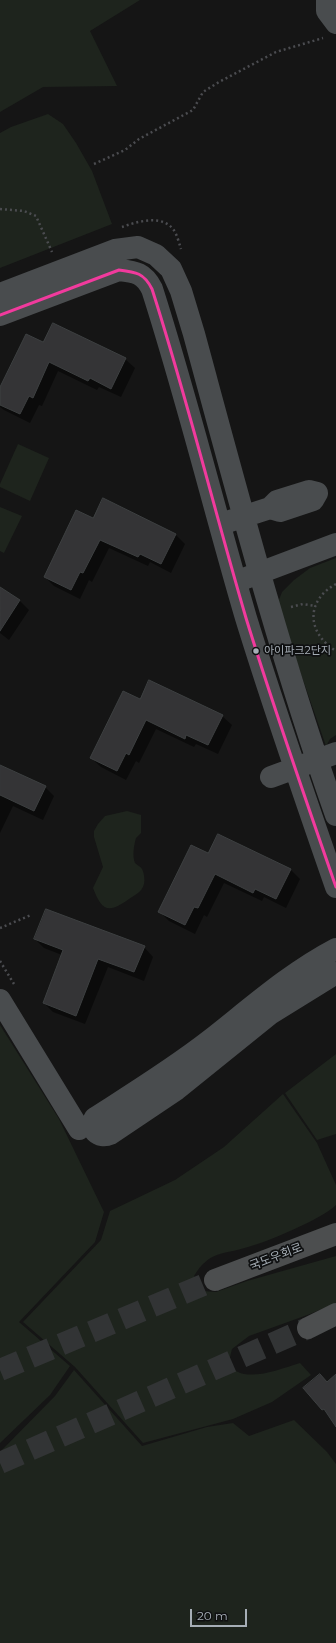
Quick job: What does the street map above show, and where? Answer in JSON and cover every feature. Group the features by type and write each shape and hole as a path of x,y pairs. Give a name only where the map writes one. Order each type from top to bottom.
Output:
{"highway":[{"name":"국도우회로","path":"215,1280 336,1234"},
{"path":"308,1328 336,1314"}],"street":[{"path":"327,0 327,11 332,30"},
{"path":"0,294 115,250 138,247 156,255 171,269 181,292 196,342 259,573 326,757 336,815"},
{"path":"0,315 120,270 140,274 152,289 169,343 236,582 294,768 336,887"},
{"path":"220,524 270,508"},
{"path":"236,582 336,544"},
{"path":"271,778 326,757"},
{"path":"336,949 322,956 259,1000 208,1042 164,1074 95,1118 93,1121 94,1131 97,1135 101,1136 110,1134 177,1089 270,1014 336,973"},
{"path":"8,994 79,1129"}],"path":[{"path":"94,164 125,150 139,139 193,110 203,92 220,82 276,52 332,30"},
{"path":"0,209 24,211 36,216 53,254"},
{"path":"336,584 327,589 318,598 314,622 318,634 326,644 336,651"},
{"path":"290,608 303,604 316,606"},
{"path":"0,928 31,915"},
{"path":"0,961 8,994"}],"shaded area":[{"path":"0,0 140,0 90,31 117,86 43,87 0,112"},
{"path":"48,114 63,124 76,143 92,171 112,224 0,268 0,133 11,127"},
{"path":"18,444 49,458 30,501 0,487"},
{"path":"0,507 22,516 4,553 0,551"},
{"path":"336,558 336,735 330,739 326,746 277,605 282,592 294,580 310,568"},
{"path":"127,811 141,815 141,833 136,838 134,857 135,863 143,870 144,884 138,893 122,904 116,907 106,908 99,902 93,888 103,867 94,837 94,831 105,816"},
{"path":"0,1025 59,1119 104,1212 95,1242 19,1322 70,1366 50,1395 0,1443"},
{"path":"336,1054 336,1134 317,1140 285,1093"},
{"path":"283,1094 317,1143 336,1185 336,1205 308,1223 281,1235 212,1258 200,1268 194,1276 203,1291 216,1292 247,1281 336,1256 336,1303 249,1336 232,1349 228,1365 240,1373 251,1375 272,1372 300,1363 311,1375 272,1402 233,1419 143,1443 75,1367 23,1322 101,1240 110,1211 175,1180 224,1147"},
{"path":"74,1370 142,1446 207,1427 233,1423 249,1436 294,1420 327,1452 336,1464 336,1643 0,1643 0,1452 55,1396"}],"building":[{"path":"53,323 126,358 111,389 90,378 88,381 49,362 33,398 29,396 20,414 0,405 0,387 26,334 43,342"},
{"path":"103,498 176,534 161,564 140,554 138,557 100,540 83,573 80,572 71,590 44,577 76,510 93,518"},
{"path":"0,587 20,600 0,631"},
{"path":"149,680 223,715 208,745 186,735 185,739 146,720 129,755 126,753 117,771 90,758 123,691 140,699"},
{"path":"0,765 46,786 34,811 0,795"},
{"path":"218,834 291,869 276,899 255,889 253,893 215,874 198,908 194,907 185,925 158,912 191,845 208,853"},
{"path":"46,909 145,946 134,972 98,959 76,1016 43,1003 63,950 34,939"},
{"path":"320,1374 327,1382 336,1374 336,1427 324,1409 322,1410 303,1388"}],"tunnel":[{"path":"0,1370 215,1280"},
{"path":"0,1463 308,1328"}],"transit line":[{"path":"0,315 119,270 143,276 152,289 177,371 246,618 301,787 336,887"}],"place":[{"name":"아이파크2단지","path":"256,651"}]}
